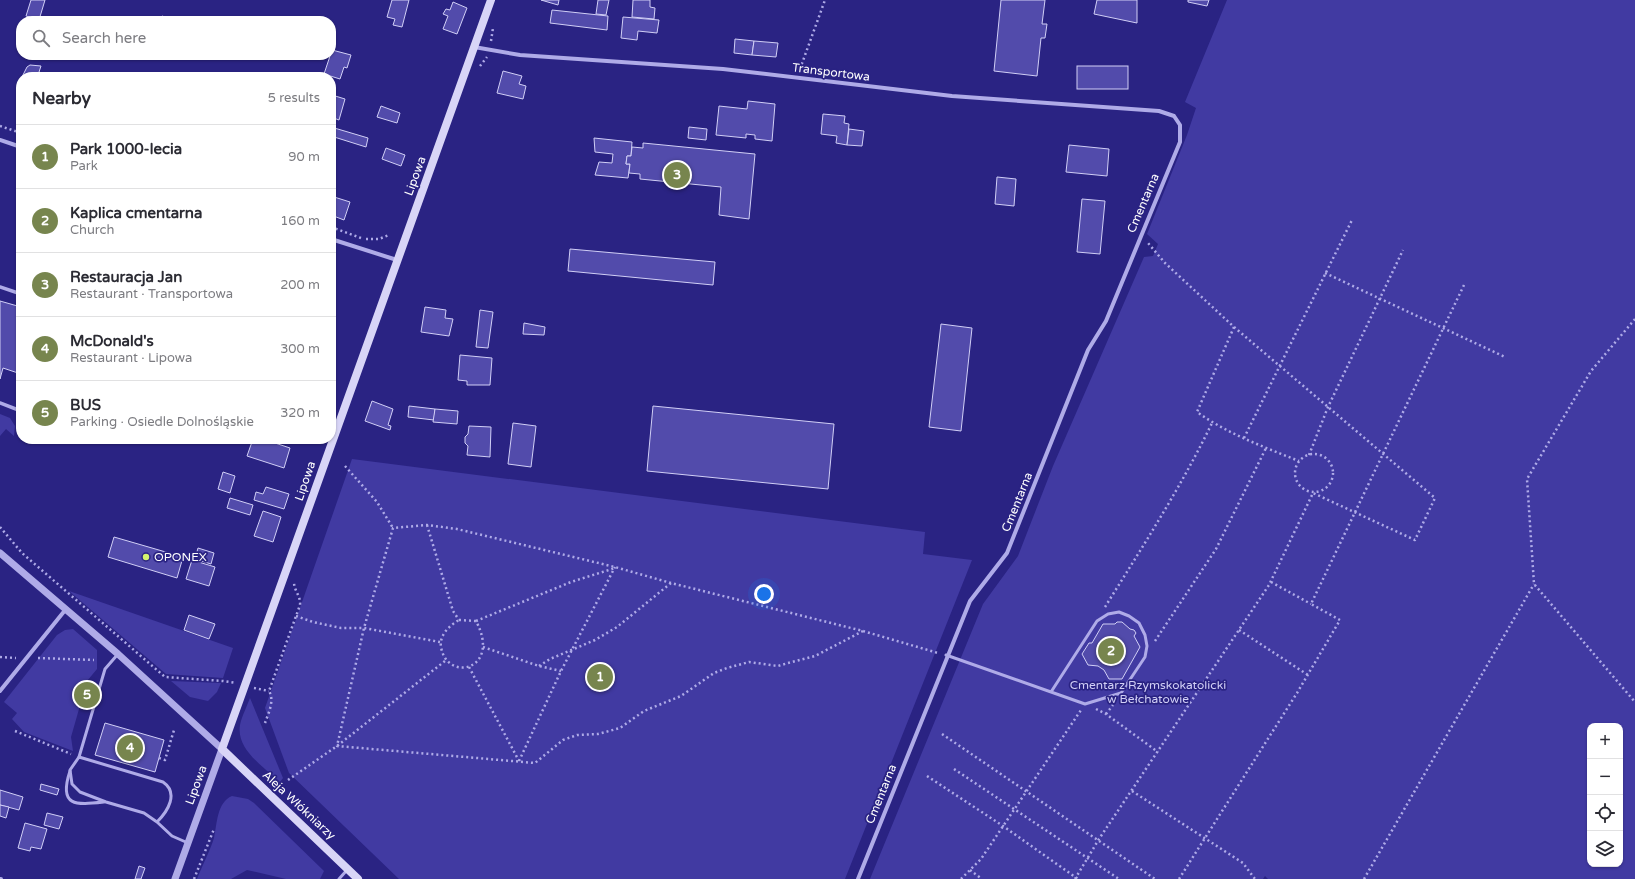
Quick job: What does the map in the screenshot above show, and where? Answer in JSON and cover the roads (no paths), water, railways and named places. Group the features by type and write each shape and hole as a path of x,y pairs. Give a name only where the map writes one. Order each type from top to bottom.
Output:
{"main road":[{"name":"Lipowa","path":"336,430 491,0"},
{"name":"Lipowa","path":"222,749 331,444"},
{"name":"Aleja Włókniarzy","path":"222,749 358,879"}],"street":[{"name":"Transportowa","path":"474,47 520,54 723,69 952,96 1159,111 1174,116 1180,125"},
{"name":"Cmentarna","path":"858,879 946,656 970,601 1007,553 1088,350 1106,321 1180,142 1180,125"},
{"path":"0,140 16,145"},
{"path":"336,241 397,260"},
{"path":"0,287 16,292"},
{"path":"0,403 16,409"},
{"path":"0,553 118,654 222,749"},
{"path":"0,691 66,610"},
{"name":"Lipowa","path":"175,879 222,749"}],"lane":[{"path":"946,656 1085,704 1121,693 1145,657 1145,635 1139,623 1130,616 1119,612 1108,614 1097,621 1051,692"},
{"path":"106,802 82,804 72,801 66,794 65,786 70,770 79,757 105,669 118,654"},
{"path":"79,757 163,782 168,786 171,790 172,798 164,815 157,822"},
{"path":"70,770 72,784 80,792 106,802 144,813 157,822 172,836 188,843"},
{"path":"339,879 348,869"}],"place":[{"name":"Restauracja Jan","path":"677,175"},
{"name":"OPONEX","path":"146,557"},
{"name":"Kaplica cmentarna","path":"1111,651"},
{"name":"Park 1000-lecia","path":"600,677"},
{"name":"BUS","path":"87,695"},
{"name":"McDonald's","path":"130,748"}],"park label":[{"name":"Cmentarz Rzymskokatolicki w Bełchatowie","path":"1148,692"}]}
